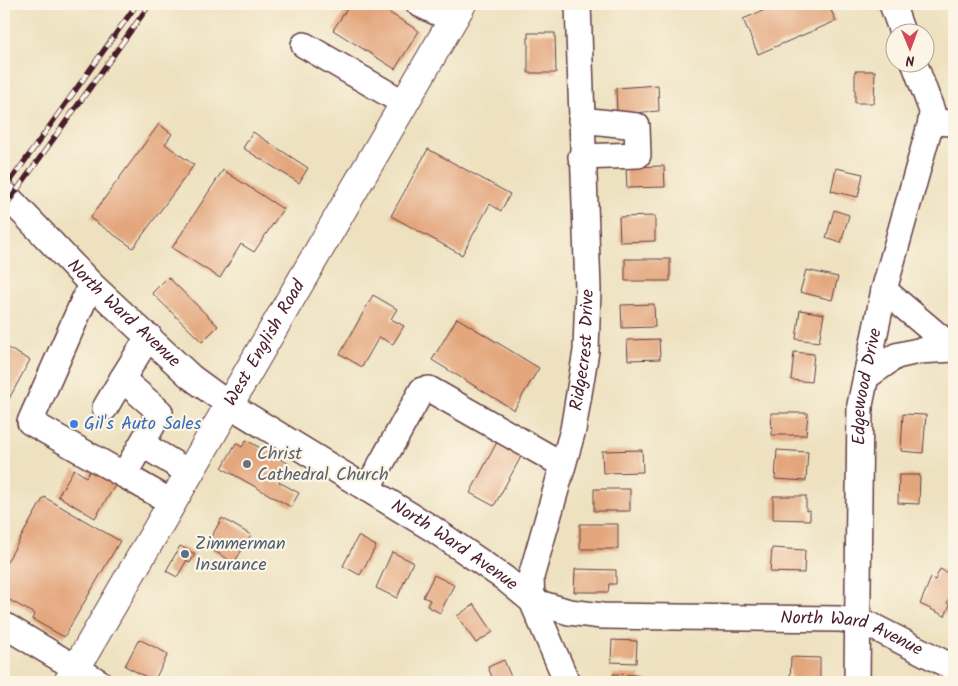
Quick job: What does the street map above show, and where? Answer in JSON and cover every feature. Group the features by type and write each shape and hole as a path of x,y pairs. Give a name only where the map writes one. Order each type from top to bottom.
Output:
{"main road":[{"name":"West English Road","path":"72,675 188,472 458,12"}],"street":[{"path":"419,4 458,12"},
{"name":"Ridgecrest Drive","path":"568,682 532,601 531,577 573,430 586,351 588,289 578,4"},
{"path":"892,4 898,22"},
{"path":"304,45 404,104"},
{"path":"918,72 932,111 943,122"},
{"path":"581,120 637,126 638,155 582,157"},
{"name":"Edgewood Drive","path":"856,682 859,622 860,406 884,290 943,122"},
{"name":"North Ward Avenue","path":"8,198 91,284 191,377 228,404 433,529 504,578 532,601 569,612 602,616 839,619 859,622 883,631 954,668"},
{"path":"91,284 30,422 171,502"},
{"path":"884,290 954,349"},
{"path":"105,408 149,336"},
{"path":"866,377 896,356 918,351 954,349"},
{"path":"122,379 160,412 124,474"},
{"path":"367,489 422,390 429,389 563,465"},
{"path":"142,444 188,472"},
{"path":"4,625 72,675 99,682"}],"building":[{"path":"350,4 375,4 419,31 395,69 333,30"},
{"path":"779,4 828,4 836,21 758,54 743,19"},
{"path":"528,33 555,33 556,73 528,73"},
{"path":"855,71 875,71 874,103 855,103"},
{"path":"658,85 659,111 617,114 616,88"},
{"path":"159,124 172,134 165,144 194,165 133,248 90,218"},
{"path":"253,132 308,168 299,183 243,148"},
{"path":"428,149 510,194 501,211 490,204 462,255 391,216"},
{"path":"664,166 665,187 627,188 626,167"},
{"path":"836,168 863,174 858,197 831,191"},
{"path":"223,170 283,209 254,252 241,244 220,278 172,248"},
{"path":"834,210 849,215 841,243 826,238"},
{"path":"655,216 655,241 620,242 619,217"},
{"path":"625,259 670,259 670,281 625,281"},
{"path":"806,270 838,277 832,300 800,292"},
{"path":"168,277 218,326 202,342 152,293"},
{"path":"373,295 397,309 391,319 404,326 393,344 379,337 362,367 340,354"},
{"path":"654,304 655,327 622,328 621,305"},
{"path":"800,310 824,314 819,342 796,339"},
{"path":"457,318 539,368 514,410 432,360"},
{"path":"659,339 660,359 628,360 627,340"},
{"path":"4,346 30,360 4,408"},
{"path":"794,352 814,354 811,382 791,380"},
{"path":"771,413 808,413 806,435 772,435"},
{"path":"903,414 926,415 923,453 901,451"},
{"path":"246,440 289,464 279,482 299,493 291,507 222,468 236,443 242,447"},
{"path":"497,442 522,455 494,506 470,493"},
{"path":"642,450 643,472 603,473 602,451"},
{"path":"777,450 808,452 806,481 775,479"},
{"path":"93,466 118,481 95,518 58,496 74,469 86,477"},
{"path":"899,475 920,475 919,504 898,503"},
{"path":"594,489 630,489 630,511 594,511"},
{"path":"773,496 806,496 806,511 810,510 810,520 773,519"},
{"path":"44,497 120,541 64,637 32,619 35,614 4,597 4,567"},
{"path":"222,518 251,535 234,563 206,546"},
{"path":"580,524 618,524 618,549 580,549"},
{"path":"358,536 376,546 360,575 343,566"},
{"path":"180,546 195,554 190,563 187,560 177,577 166,571"},
{"path":"772,548 805,550 804,573 770,572"},
{"path":"392,552 413,562 397,598 376,588"},
{"path":"575,569 616,570 616,584 609,584 608,592 574,592"},
{"path":"940,569 954,576 954,586 947,603 950,605 945,616 920,604 931,578 935,580"},
{"path":"434,575 454,585 440,613 427,606 430,600 423,597"},
{"path":"474,604 493,632 476,643 457,616"},
{"path":"139,639 168,654 154,681 125,666"},
{"path":"612,640 637,641 636,663 611,662"},
{"path":"791,657 820,658 820,682 790,682"},
{"path":"504,660 513,682 494,682 488,667"},
{"path":"613,674 640,675 640,682 613,682"}],"railway":[{"path":"4,190 137,4"},
{"path":"4,208 150,4"}],"place":[{"name":"Gil's Auto Sales","path":"74,424"},
{"name":"Christ Cathedral Church","path":"247,464"},
{"name":"Zimmerman Insurance","path":"185,554"}]}
